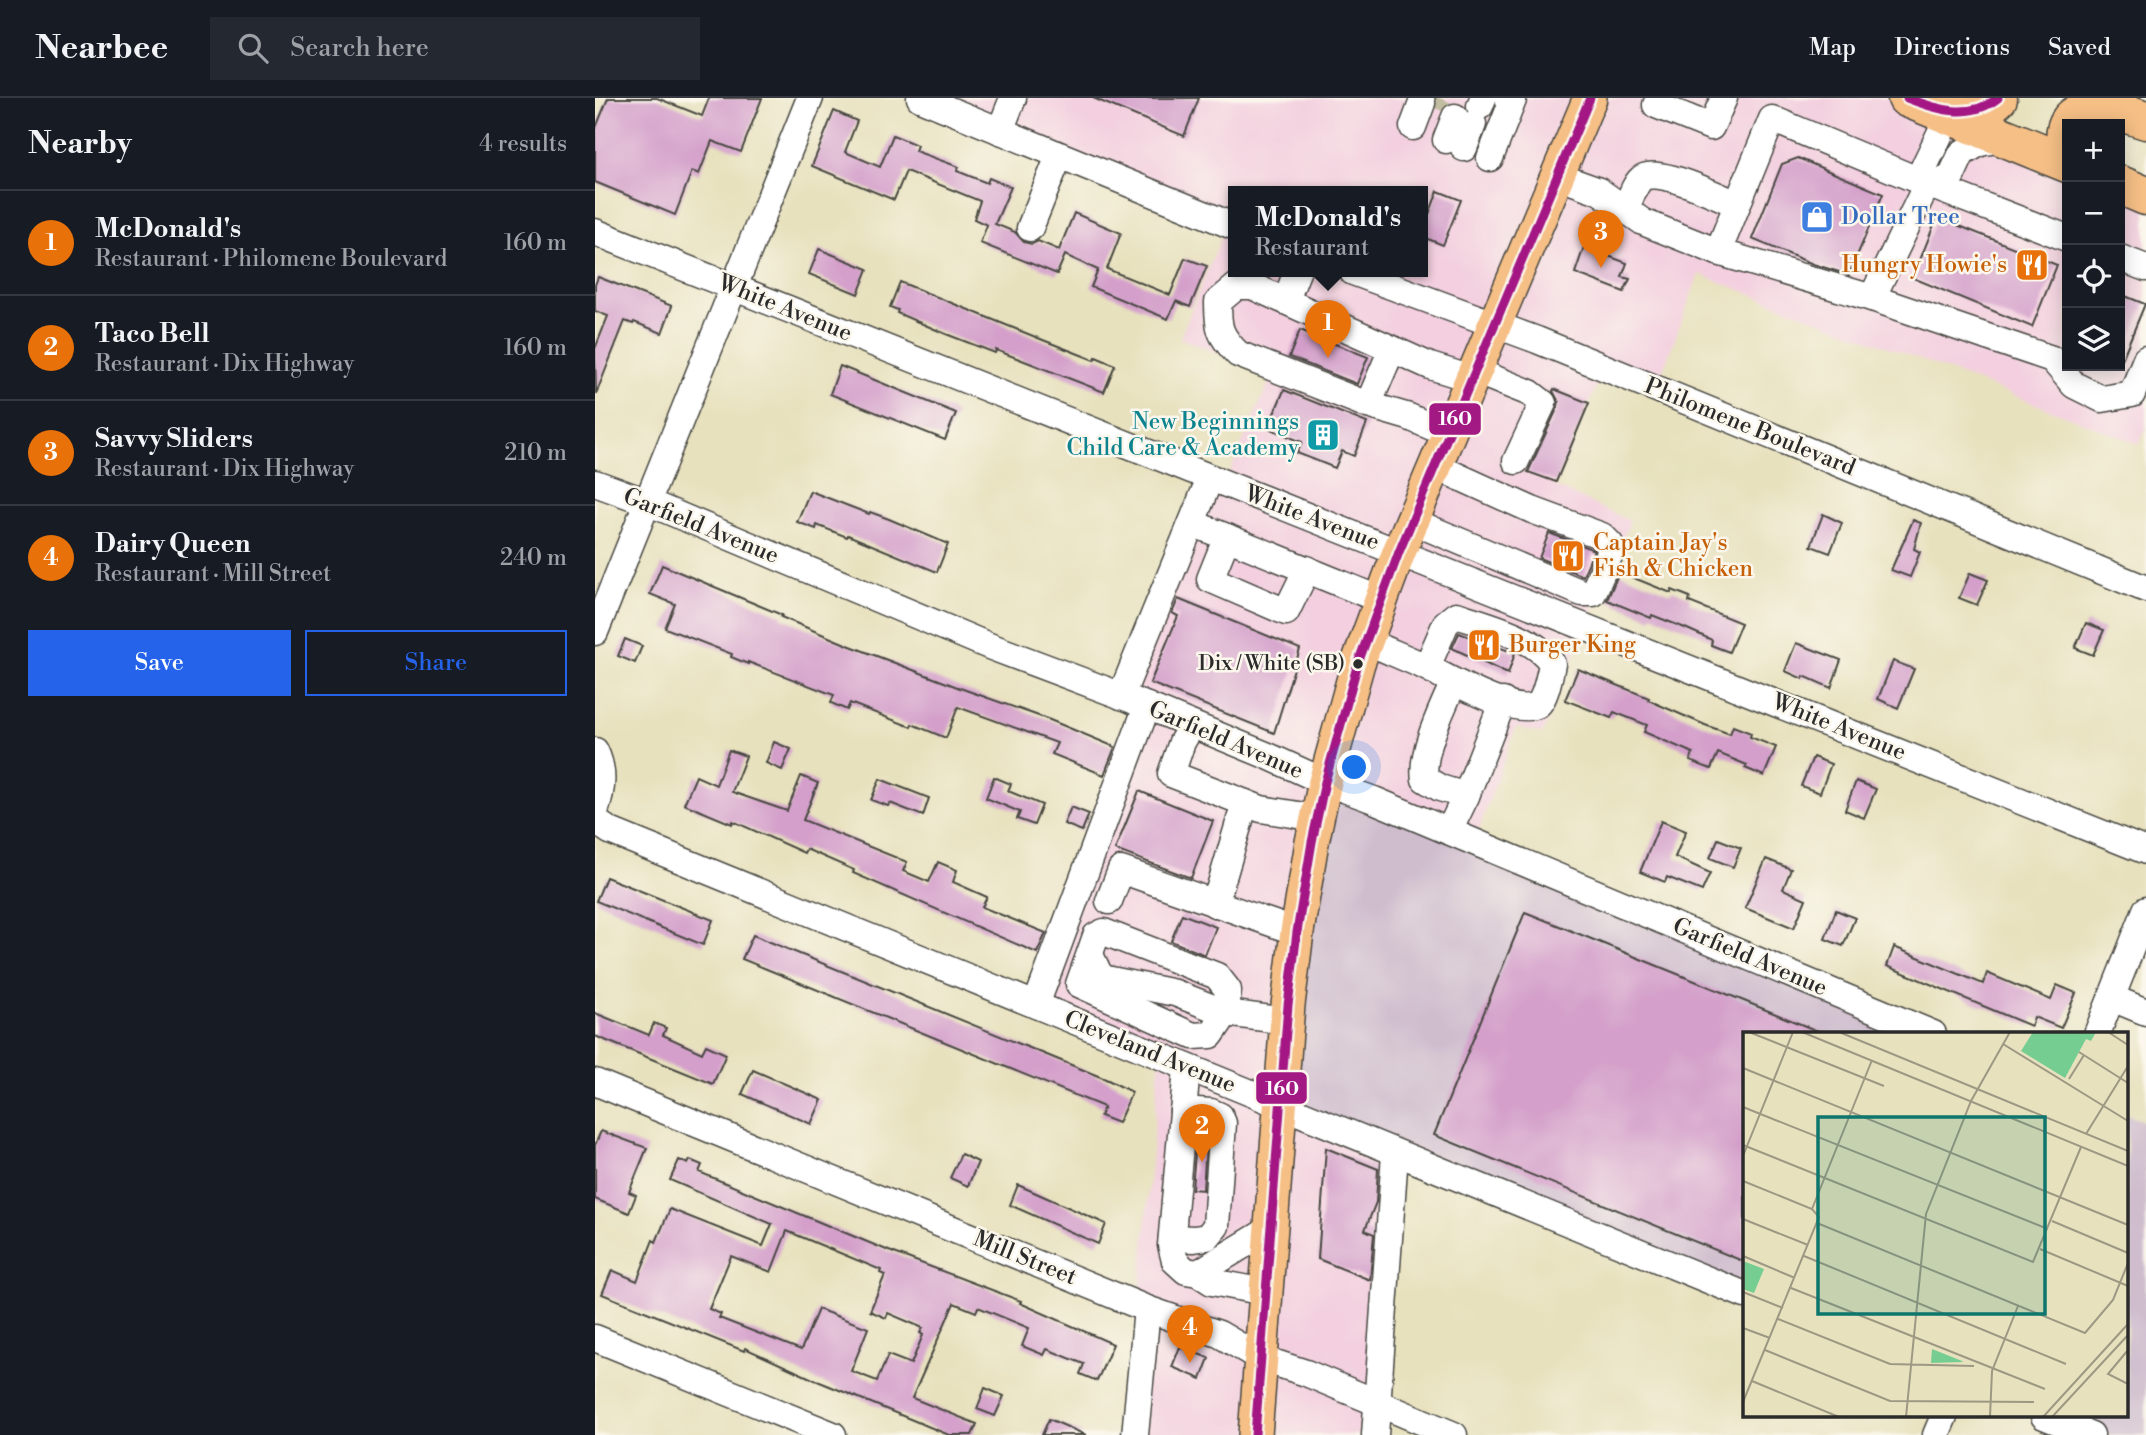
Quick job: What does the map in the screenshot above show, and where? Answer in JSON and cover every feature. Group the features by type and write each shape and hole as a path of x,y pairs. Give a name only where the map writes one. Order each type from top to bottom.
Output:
{"highway":[{"path":"1929,107 1965,112 1987,106 1998,98"},
{"path":"2068,119 2085,106 2097,105 2146,120"},
{"path":"1929,107 2062,161"},
{"path":"2125,187 2146,195"}],"main road":[{"path":"1255,1435 1287,1021 1297,932 1325,782 1366,641 1399,552 1590,98"}],"street":[{"path":"595,632 810,98"},
{"path":"920,98 1228,224"},
{"path":"1000,131 1013,98"},
{"path":"1656,105 1711,127 1724,98"},
{"path":"1872,298 1927,184 1924,167 1929,107"},
{"path":"1718,252 1772,119 1927,184 2062,236"},
{"path":"1927,184 1950,179 1962,153 1980,143 2005,138"},
{"path":"1030,228 1059,156"},
{"path":"1626,209 1641,178 1649,175 1667,177 1737,204"},
{"path":"1557,176 1599,191 1643,222 1718,252 1872,298 2052,359 2074,385 2102,398 2132,394 2146,359"},
{"name":"White Avenue","path":"595,232 2146,851"},
{"path":"2125,260 2146,268"},
{"path":"1286,300 1295,277"},
{"name":"Philomene Boulevard","path":"1367,277 1495,324 2146,589"},
{"path":"1448,434 1238,354 1224,340 1218,326 1218,302 1237,286 1252,286 1430,366 1473,375 1530,393 1543,403 1516,461"},
{"path":"1368,405 1392,349"},
{"path":"1412,521 1582,593 1593,593 1599,580 1609,556 1610,544 1602,536 1510,500 1435,466"},
{"path":"1121,696 1210,478"},
{"name":"Garfield Avenue","path":"595,483 647,502 989,646 1147,706 1928,1032"},
{"path":"1192,523 1381,600"},
{"path":"1227,537 1210,579 1286,612 1307,569"},
{"path":"1366,641 1427,667 1483,696 1521,706 1536,706 1542,701 1552,664 1538,647 1485,624 1456,615 1446,623 1427,667"},
{"path":"1454,682 1423,767 1425,779 1440,788 1466,796"},
{"path":"1449,831 1466,796 1503,701"},
{"path":"1036,1005 1147,706"},
{"path":"1192,725 1182,742 1171,774 1261,809 1317,818"},
{"path":"595,751 602,765 602,791 595,812"},
{"path":"1215,904 1245,803"},
{"name":"Cleveland Avenue","path":"595,821 610,831 1743,1295"},
{"path":"1108,901 1122,870 1297,932"},
{"path":"2098,1032 2146,911"},
{"path":"1104,932 1217,976 1228,990 1226,1013 1211,1035 1193,1036 1104,996 1079,984 1090,949 1096,936 1104,932"},
{"path":"1090,949 1093,964 1106,979 1175,993 1226,1013 1287,1021"},
{"path":"2112,998 2146,1012"},
{"path":"1187,1068 1172,1238 1175,1261 1186,1271 1198,1273 1212,1282 1265,1292"},
{"name":"Mill Street","path":"595,1082 1147,1309 1219,1334 1260,1357 1454,1435"},
{"path":"1172,1238 1207,1237 1216,1226 1223,1123 1220,1116 1211,1112 1183,1110"},
{"path":"1375,1435 1395,1154"},
{"path":"1198,1273 1270,1229"},
{"path":"1135,1435 1147,1309"},
{"path":"595,1338 833,1435"},
{"path":"1936,1435 1943,1418"},
{"path":"2049,1418 2091,1435"}],"shaded area":[{"path":"920,98 1907,98 2062,161 2062,371 2125,371 2125,187 2146,196 2146,427 2139,444 1699,274 1656,389 1604,368 1554,486 1630,521 1542,734 1516,727 1474,842 1395,1154 1375,1435 1135,1435 1139,1305 1160,1057 1032,1003 1144,706 1119,695 1210,477 1225,483 1272,375 1180,338 1227,223"},
{"path":"1325,782 1928,1032 1743,1032 1743,1294 1280,1106"},
{"path":"2129,1116 2146,1122 2146,1435 2091,1435 2049,1418 2129,1418"}],"building":[{"path":"608,98 657,98 702,116 709,98 762,98 741,152 712,141 699,174 692,171 675,215 595,182 595,130"},
{"path":"1093,98 1199,98 1184,136"},
{"path":"834,111 857,121 845,152 880,167 893,135 917,145 915,151 959,167 957,171 987,183 989,178 1011,187 995,224 1015,232 1024,242 1032,244 1038,241 1059,250 1074,213 1121,233 1107,269 1170,295 1185,258 1207,266 1190,307 1176,301 1168,319 1091,287 1098,270 1065,255 1057,274 980,243 987,225 974,219 980,201 906,171 894,200 812,166"},
{"name":"Dollar Tree","path":"1798,158 1883,194 1849,275 1813,264 1752,239 1782,164"},
{"path":"1438,191 1461,200 1443,245 1428,239 1428,217"},
{"path":"1937,217 2057,265 2032,327 1913,278"},
{"path":"1584,247 1627,263 1622,277 1630,279 1624,292 1575,273"},
{"path":"819,249 868,269 858,294 809,274"},
{"path":"598,277 672,306 662,333 625,321 596,394 595,349 608,316 595,311 595,285"},
{"path":"900,282 1094,360 1096,357 1115,365 1104,392 996,350 995,353 897,313 898,310 890,307"},
{"path":"2125,296 2145,304 2125,352"},
{"path":"1300,330 1368,357 1357,384 1289,357"},
{"path":"840,366 956,413 945,440 830,394"},
{"path":"1554,389 1589,403 1556,482 1528,472 1557,409 1559,402"},
{"name":"New Beginnings Child Care & Academy","path":"1284,390 1367,423 1354,456 1342,451 1335,468 1297,453 1302,442 1268,428"},
{"path":"810,491 889,519 948,544 937,572 848,535 847,537 817,525 816,529 797,522"},
{"path":"1823,514 1842,523 1830,553 1811,546"},
{"path":"1913,520 1921,523 1914,549 1920,552 1910,577 1891,570"},
{"name":"Captain Jay's Fish & Chicken","path":"1549,533 1594,550 1583,576 1539,558"},
{"path":"662,565 848,645 1115,747 1104,775 1052,754 1057,743 958,707 946,738 850,703 847,710 831,703 834,695 748,664 731,657 732,654 665,628 675,604 650,594"},
{"path":"1619,572 1671,593 1672,590 1690,597 1689,602 1741,623 1729,652 1711,645 1712,640 1685,628 1607,600"},
{"path":"1970,573 1988,580 1977,605 1959,598"},
{"path":"1178,599 1300,649 1274,733 1150,683 1178,616 1172,613"},
{"path":"2086,623 2104,630 2093,655 2075,648"},
{"path":"1459,633 1515,653 1508,674 1452,648"},
{"path":"625,639 642,646 635,663 618,656"},
{"path":"1796,643 1841,660 1831,688 1785,671"},
{"path":"1893,661 1914,669 1898,708 1878,699"},
{"path":"1578,669 1649,698 1648,700 1705,725 1730,734 1733,726 1751,733 1750,737 1776,747 1764,776 1745,768 1747,765 1718,753 1711,769 1690,761 1693,753 1644,732 1647,725 1614,712 1611,718 1565,700"},
{"path":"774,742 791,749 782,770 766,763"},
{"path":"729,750 746,756 732,792 787,811 801,776 818,783 803,820 907,862 903,871 929,882 938,862 957,870 953,882 987,897 982,907 1046,933 1037,953 853,873 854,870 806,849 804,853 733,821 732,824 684,804 696,776 716,785"},
{"path":"1813,757 1831,764 1820,793 1801,786"},
{"path":"994,777 1011,784 1008,791 1042,805 1034,825 1017,819 1020,812 986,798"},
{"path":"880,779 929,798 923,816 890,803 888,806 871,800"},
{"path":"1856,781 1876,789 1864,818 1845,810"},
{"path":"1139,791 1213,821 1191,878 1115,850"},
{"path":"1071,807 1089,814 1082,831 1064,824"},
{"path":"1661,821 1686,831 1675,857 1710,873 1702,891 1667,877 1665,882 1640,872"},
{"path":"1718,839 1741,848 1733,867 1710,858"},
{"path":"1766,859 1791,869 1783,889 1806,899 1794,928 1745,908"},
{"path":"606,877 713,920 703,945 596,901"},
{"path":"1836,910 1855,918 1843,946 1825,939"},
{"path":"1525,912 1820,1032 1743,1032 1743,1261 1434,1135"},
{"path":"1182,914 1216,927 1205,955 1171,941"},
{"path":"753,935 1132,1092 1118,1123 1100,1116 1104,1107 742,959"},
{"path":"1894,947 1983,984 1987,973 2051,1000 2057,985 2076,993 2061,1028 2034,1017 2031,1026 1887,966"},
{"path":"595,1013 649,1035 654,1023 666,1028 663,1035 702,1053 706,1045 726,1054 713,1084 595,1036"},
{"path":"753,1070 822,1100 811,1124 742,1094"},
{"path":"1197,1129 1207,1130 1203,1190 1192,1189"},
{"path":"601,1131 647,1148 629,1192 636,1195 629,1213 595,1199 595,1145"},
{"path":"1326,1148 1378,1169 1376,1202 1365,1230 1374,1234 1370,1280 1318,1259"},
{"path":"961,1154 978,1162 968,1186 950,1178"},
{"path":"679,1160 688,1164 690,1160 702,1165 699,1172 889,1251 1021,1301 1020,1303 1113,1344 1097,1381 1080,1374 1084,1364 1047,1349 1044,1355 1022,1346 1029,1328 978,1307 976,1312 954,1303 912,1398 977,1424 972,1435 949,1435 745,1348 744,1351 602,1294 612,1270 637,1281 653,1240 656,1242 670,1209 763,1246 772,1224 670,1180","holes":["787,1231 881,1270 880,1273 885,1275 870,1311 886,1318 888,1313 923,1328 920,1333 923,1335 911,1364 888,1355 877,1381 851,1371 868,1328 818,1309 801,1350 719,1318 721,1314 709,1309 731,1256 771,1272"]},
{"path":"1018,1185 1106,1224 1098,1244 1010,1205"},
{"path":"1180,1347 1209,1358 1201,1379 1172,1367"},
{"path":"985,1388 1004,1396 995,1416 977,1409"},
{"path":"1049,1419 1086,1435 1042,1435"}],"tunnel":[{"path":"1435,108 1439,98"}],"transit line":[{"name":"160","path":"1255,1435 1288,1005 1297,932 1325,782 1358,663 1399,552 1590,98"},
{"name":"160","path":"1907,98 1954,111 1976,109 1998,98"}],"place":[{"name":"Dollar Tree","path":"1817,217"},
{"name":"Hungry Howie's","path":"2032,265"},
{"name":"Savvy Sliders","path":"1601,268"},
{"name":"McDonald's","path":"1328,358"},
{"name":"New Beginnings Child Care & Academy","path":"1323,435"},
{"name":"Captain Jay's Fish & Chicken","path":"1568,556"},
{"name":"Burger King","path":"1484,645"},
{"name":"Dix / White (SB)","path":"1358,664"},
{"name":"Taco Bell","path":"1202,1162"},
{"name":"Dairy Queen","path":"1190,1363"}]}
